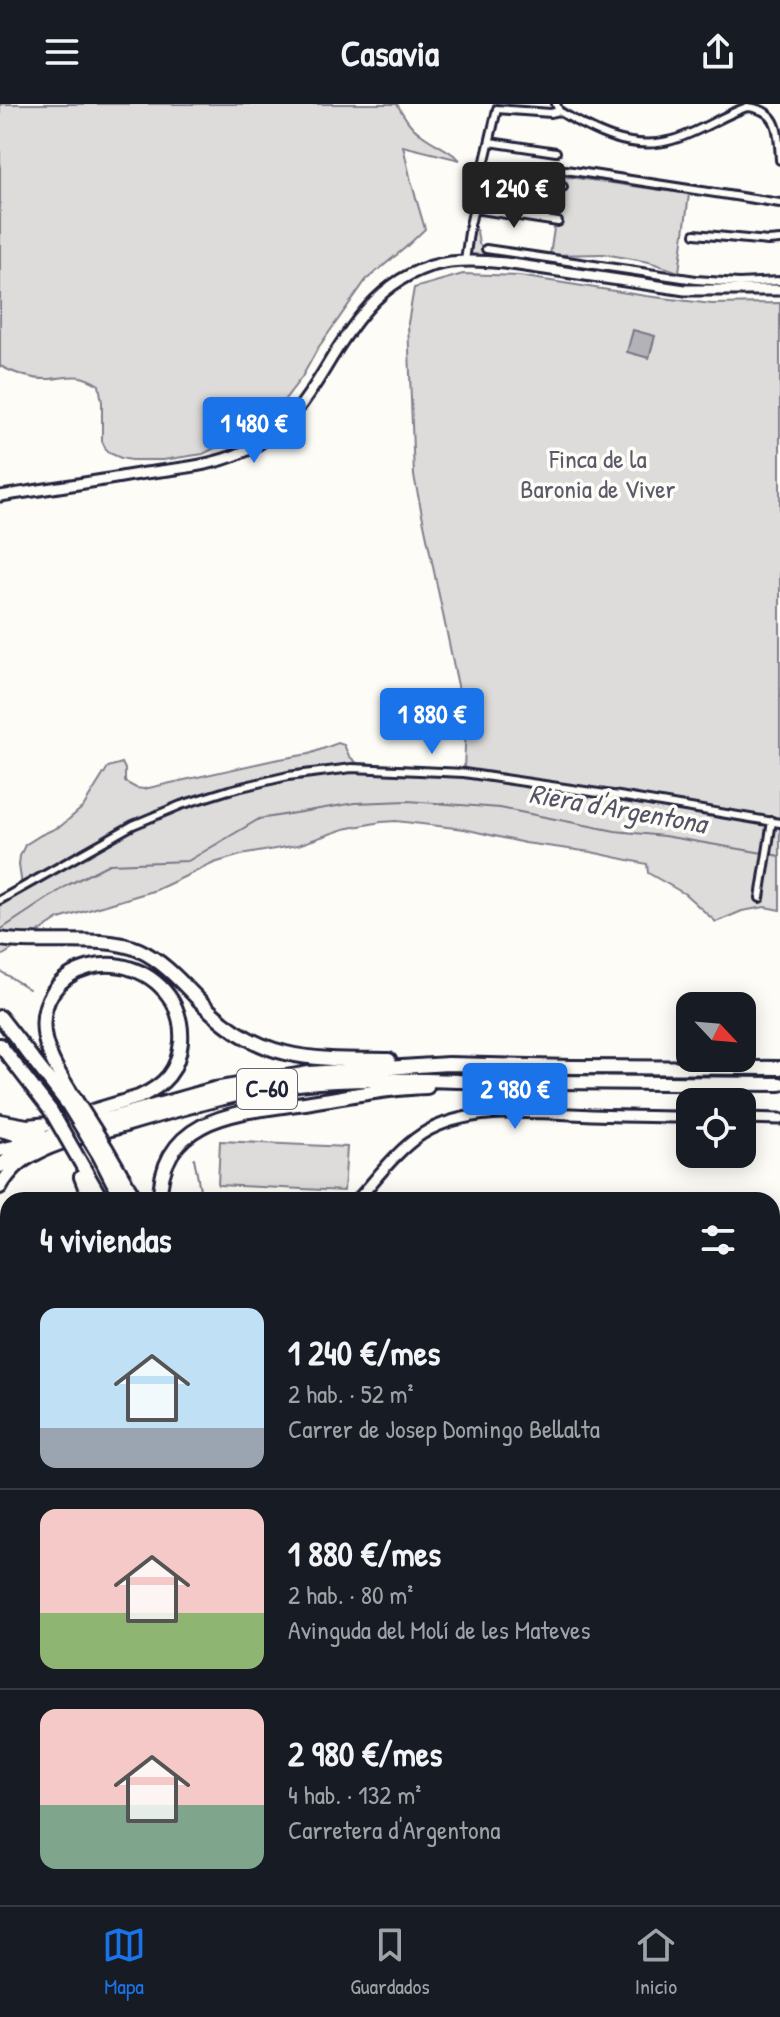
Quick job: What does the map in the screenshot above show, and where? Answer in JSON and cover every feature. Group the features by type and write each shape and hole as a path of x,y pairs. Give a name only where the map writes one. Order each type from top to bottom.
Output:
{"highway":[{"path":"0,939 108,943 137,949 175,976 231,1029 259,1045 285,1054 448,1064"},
{"path":"0,1121 27,1126 49,1124 139,1097 163,1082 178,1060 182,1031 175,1006 167,993 145,974 130,967 98,964 69,976 49,1001 44,1020 50,1055 71,1101 102,1152 130,1192"},
{"path":"0,1017 71,1101"},
{"path":"0,1045 51,1111 97,1192"},
{"name":"C-60","path":"0,1166 14,1155 36,1146 214,1089 293,1075 448,1064 780,1068"},
{"name":"C-60","path":"77,1133 261,1090 315,1083 414,1079 780,1084"},
{"path":"160,1192 161,1179 178,1145 210,1121 253,1110 458,1081"},
{"path":"0,1130 19,1135 77,1133"},
{"path":"0,1150 77,1133"},
{"path":"0,1187 22,1161 77,1133"},
{"path":"74,1151 87,1192"},
{"path":"102,1152 119,1192"}],"street":[{"path":"490,104 497,109 551,113 558,108 588,129 606,136 630,142 654,143 671,140 747,107 759,108 773,117 777,125 780,160"},
{"path":"465,261 497,109"},
{"path":"490,142 556,152"},
{"path":"566,170 780,203"},
{"path":"482,175 563,187"},
{"path":"474,209 558,222"},
{"path":"695,234 780,240"},
{"path":"486,249 696,280 739,283 780,281"},
{"path":"0,496 203,464 255,446 291,419 354,322 376,298 398,281 422,269 448,262 505,263 685,290 780,290"},
{"path":"0,900 133,825 181,805 288,776 352,768 464,773 780,823"},
{"path":"760,898 772,821"},
{"path":"364,1192 408,1145 424,1133 466,1117 511,1114 676,1117"},
{"path":"756,1118 780,1119"}],"green space":[{"path":"0,104 397,104 418,132 460,160 403,146 425,229 366,280 278,408 255,428 203,454 163,460 131,460 107,452 102,441 99,385 80,377 31,377 0,366"},
{"path":"562,176 689,194 679,272 649,262 604,254 550,255"},
{"path":"470,225 477,231 479,244 486,249 696,280 780,281 780,290 716,291 466,260"},
{"name":"Finca de la Baronia de Viver","path":"463,274 519,276 712,304 780,303 780,910 765,907 742,911 716,922 685,894 648,873 647,864 464,829 396,821 344,829 298,845 214,863 156,890 59,919 0,957 0,904 24,890 19,865 25,845 61,826 83,807 108,767 122,763 125,782 144,789 309,754 338,743 344,745 357,763 464,769 466,724 414,476 408,323 414,288"},
{"path":"220,1141 347,1147 344,1191 218,1185"}],"shaded area":[{"path":"633,330 655,336 649,358 627,352"}],"waterway":[{"name":"Riera d'Argentona","path":"0,930 68,885 109,864 188,861 259,819 355,803 408,801 500,808 615,831 763,853"},
{"name":"Riera d'Argentona","path":"769,854 780,856"},
{"path":"0,971 29,989"},
{"path":"194,1158 200,1192"}]}
